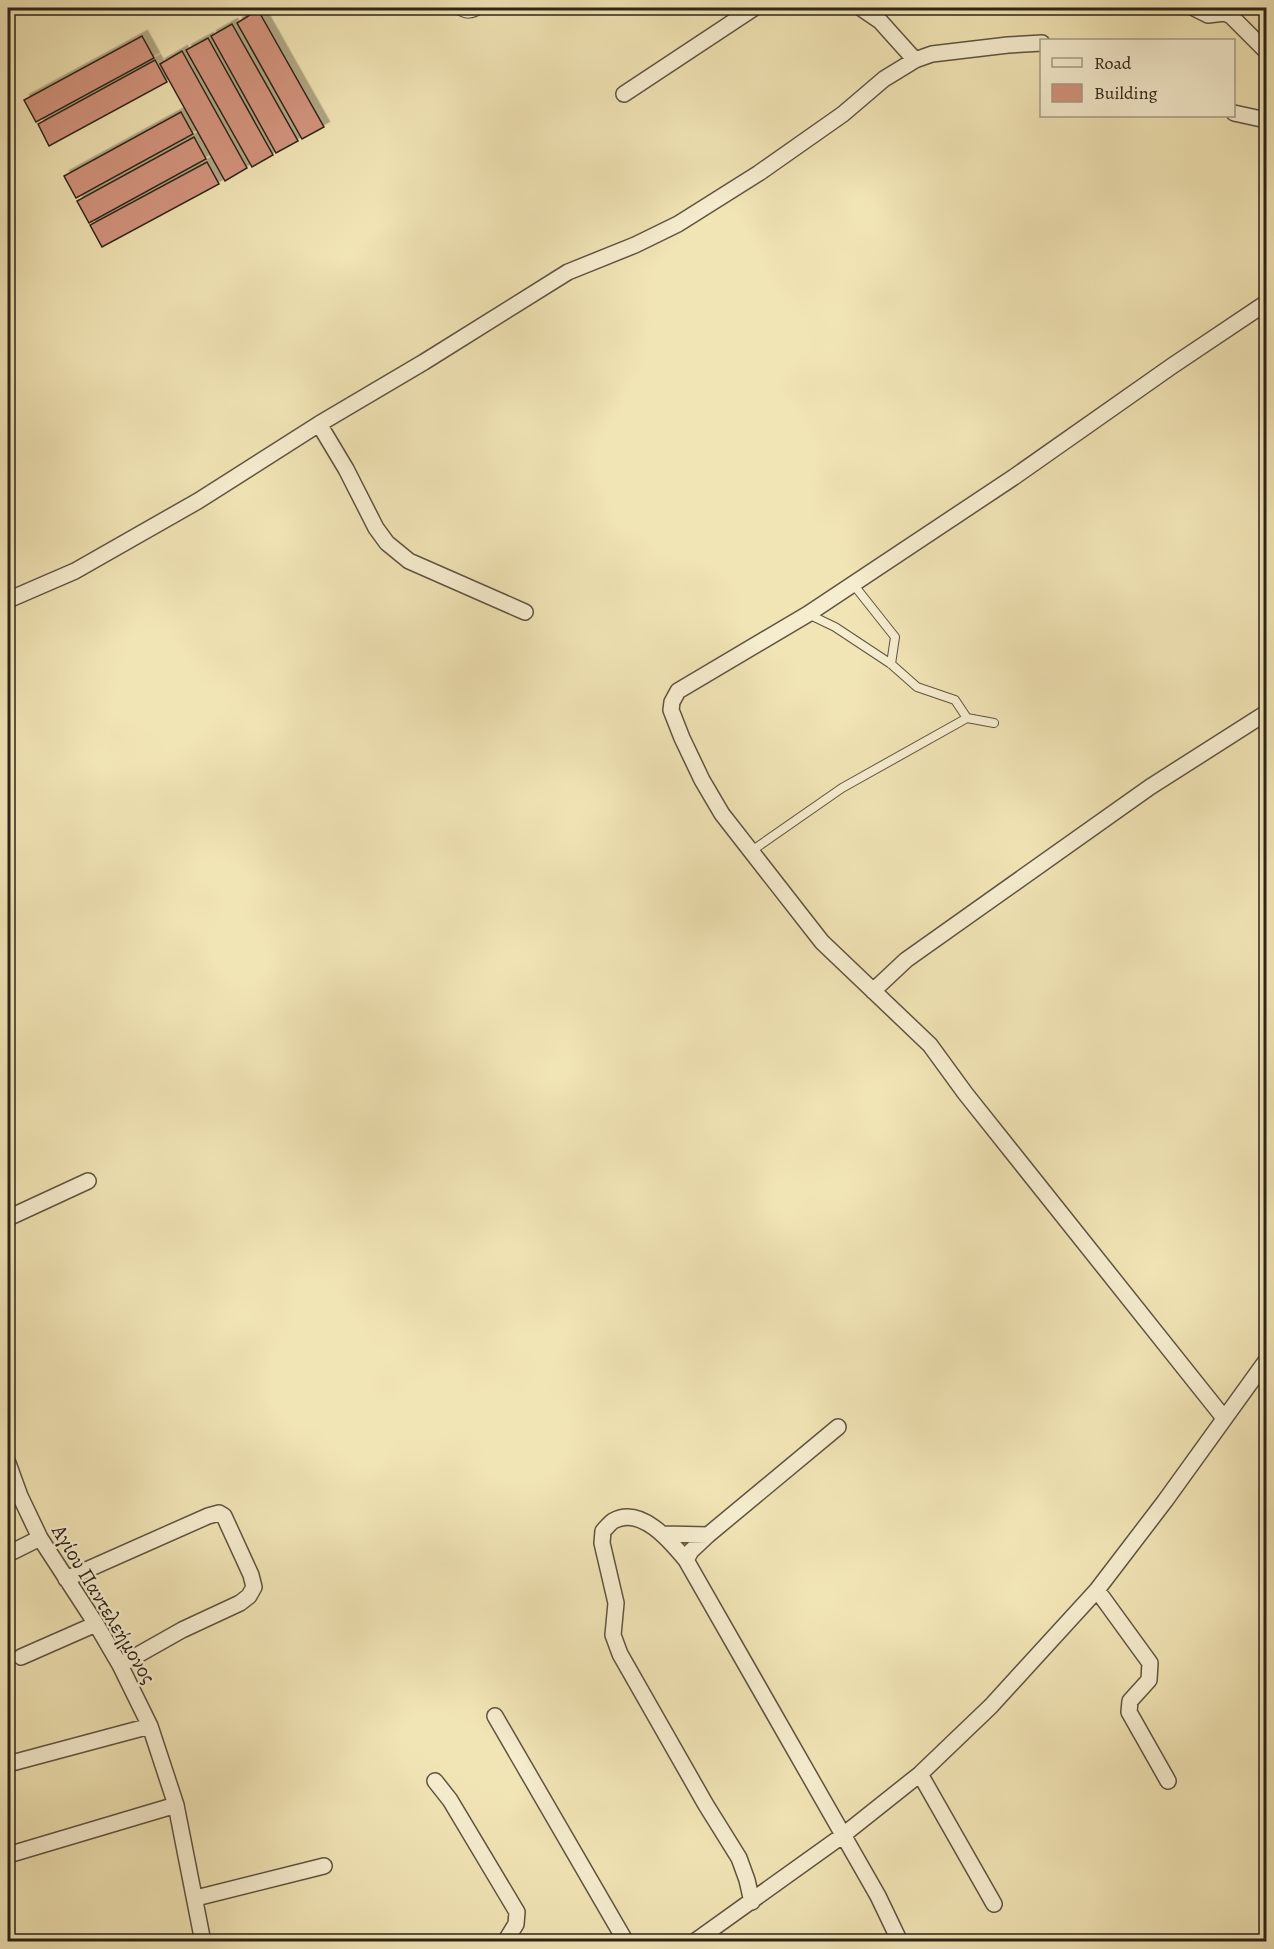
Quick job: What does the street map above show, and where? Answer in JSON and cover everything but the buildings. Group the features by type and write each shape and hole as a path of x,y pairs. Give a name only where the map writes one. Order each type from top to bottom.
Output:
{"street":[{"path":"624,94 754,8"},
{"path":"861,8 880,21 915,60"},
{"path":"1194,8 1208,15 1228,10 1266,51"},
{"path":"8,600 75,571 198,501 568,272 635,245 678,224 759,173 843,114 884,79 915,60 932,54 1040,43"},
{"path":"1235,113 1266,120"},
{"path":"1224,1418 972,1102 930,1045 888,1002 873,991 822,942 750,852 722,814 702,780 671,710 672,702 678,691 808,614 1014,477 1266,303"},
{"path":"319,424 346,469 376,528 387,543 408,561 525,612"},
{"path":"873,991 906,960 1150,787 1266,713"},
{"path":"8,1218 88,1181"},
{"path":"694,1941 842,1836 920,1774 991,1706 1097,1590 1165,1501 1266,1361"},
{"path":"686,1560 691,1551 708,1535 838,1426"},
{"name":"Αγίου Παντελεήμονος","path":"8,1463 20,1496 40,1538 120,1665 150,1726 176,1804 203,1941"},
{"path":"66,1579 208,1516 219,1513 225,1516 251,1575 254,1587 249,1596 240,1603 173,1635 120,1665"},
{"path":"752,1902 739,1858 620,1654 613,1635 616,1603 602,1543 603,1531 614,1520 630,1518 649,1524 664,1534 686,1560 878,1896 900,1941"},
{"path":"664,1534 708,1535"},
{"path":"8,1554 40,1538"},
{"path":"1097,1590 1150,1663 1149,1680 1130,1701 1129,1712 1168,1781"},
{"path":"21,1658 96,1624"},
{"path":"495,1716 626,1941"},
{"path":"8,1764 150,1726"},
{"path":"920,1774 994,1904"},
{"path":"435,1781 450,1800 517,1912 516,1924 505,1941"},
{"path":"8,1855 176,1804"},
{"path":"196,1898 324,1866"}],"lane":[{"path":"454,8 464,14 473,15 483,8"},
{"path":"853,584 895,637 891,663"},
{"path":"808,614 835,627 891,663 917,687 955,700 968,718"},
{"path":"750,852 842,788 968,718 994,723"}]}
